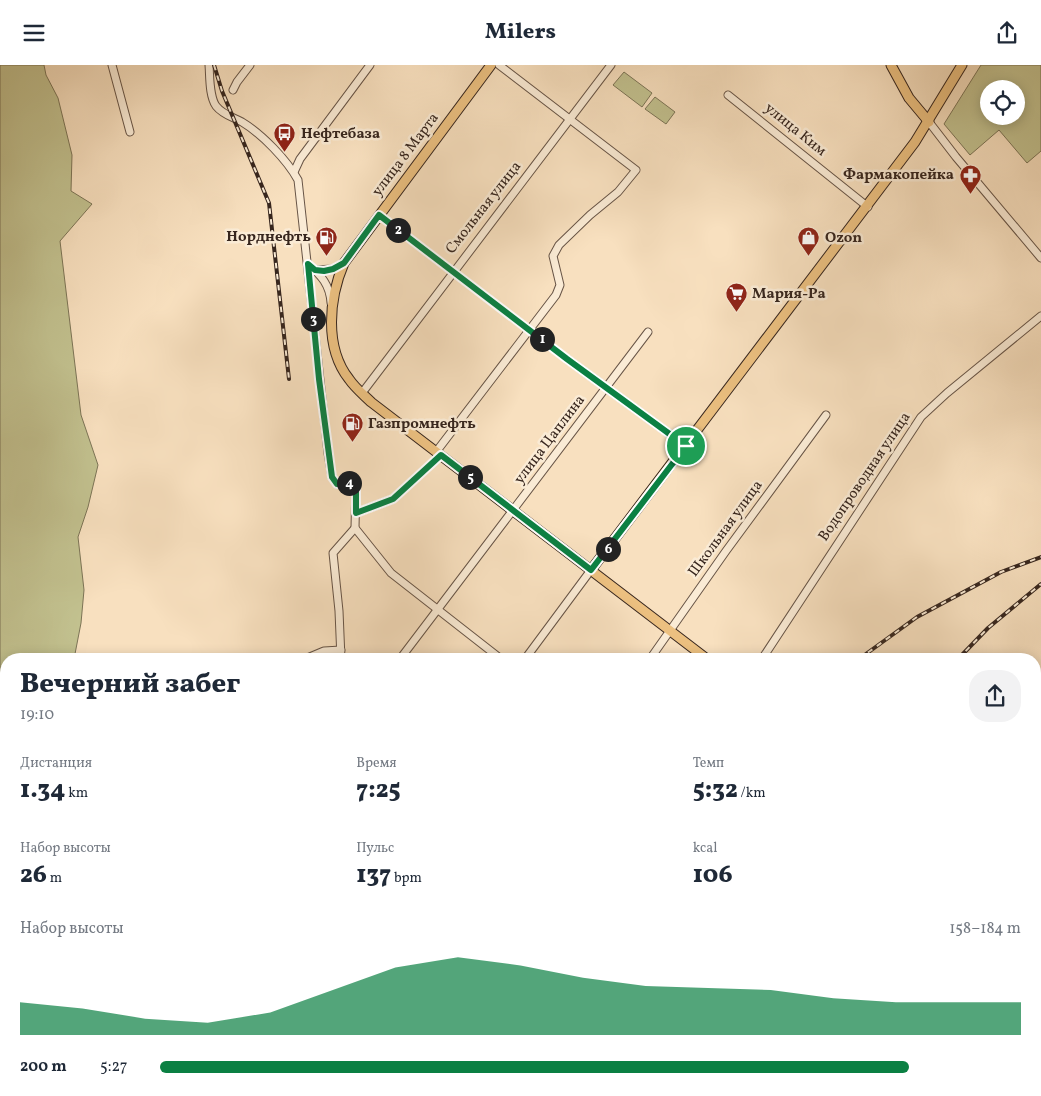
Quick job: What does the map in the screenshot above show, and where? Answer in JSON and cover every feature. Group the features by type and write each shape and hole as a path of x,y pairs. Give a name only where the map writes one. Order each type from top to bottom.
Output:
{"main road":[{"name":"улица 8 Марта","path":"491,65 344,263 337,279 331,309 335,347 339,363 348,379 390,417 699,653"},
{"path":"890,65 909,97 929,122"},
{"path":"591,570 868,207 929,122 962,65"}],"street":[{"path":"112,65 130,132"},
{"path":"209,65 212,96 216,106 224,114 242,122 262,137 294,172 298,180 319,379 332,477 337,484 356,482 355,528 333,553 341,650 319,653"},
{"path":"233,90 250,65"},
{"path":"294,172 300,159 370,65"},
{"path":"356,513 393,499 439,453 556,295 560,285 553,256 559,245 590,215 618,192 636,170 499,65"},
{"name":"Смольная улица","path":"362,393 611,65"},
{"name":"улица Ким","path":"728,95 868,207"},
{"path":"929,122 1041,258"},
{"path":"379,215 606,388 686,446"},
{"path":"315,270 333,269 344,263"},
{"path":"308,264 328,287 331,309"},
{"name":"Водопроводная улица","path":"766,653 921,417 947,393 1041,316"},
{"name":"улица Цаплина","path":"405,653 648,332"},
{"name":"Школьная улица","path":"654,653 826,415"},
{"path":"355,528 391,573 493,653"},
{"path":"529,653 591,570"}],"shaded area":[{"path":"0,65 44,65 46,75 58,98 72,155 71,191 92,204 60,241 81,415 98,465 88,507 78,537 84,590 81,623 75,653 0,653"},
{"path":"981,65 1041,65 1041,151 1027,163 999,130 970,155 944,124"},
{"path":"624,72 652,93 642,107 613,85"},
{"path":"655,97 675,112 666,124 645,109"}],"railway":[{"path":"214,65 222,91 269,203 289,379"},
{"path":"867,653 917,617 1001,572 1041,557"},
{"path":"964,653 988,628 1041,584"}],"place":[{"name":"Нефтебаза","path":"285,153"},
{"name":"Фармакопейка","path":"970,194"},
{"name":"Норднефть","path":"327,256"},
{"name":"Ozon","path":"809,257"},
{"name":"Мария-Ра","path":"736,313"},
{"name":"Газпромнефть","path":"352,443"}],"route":[{"path":"379,215 567,359 686,446 591,570 441,455 393,499 356,513 356,482 337,484 332,477 319,379 308,264 315,270 324,271 344,263 379,215"}]}
